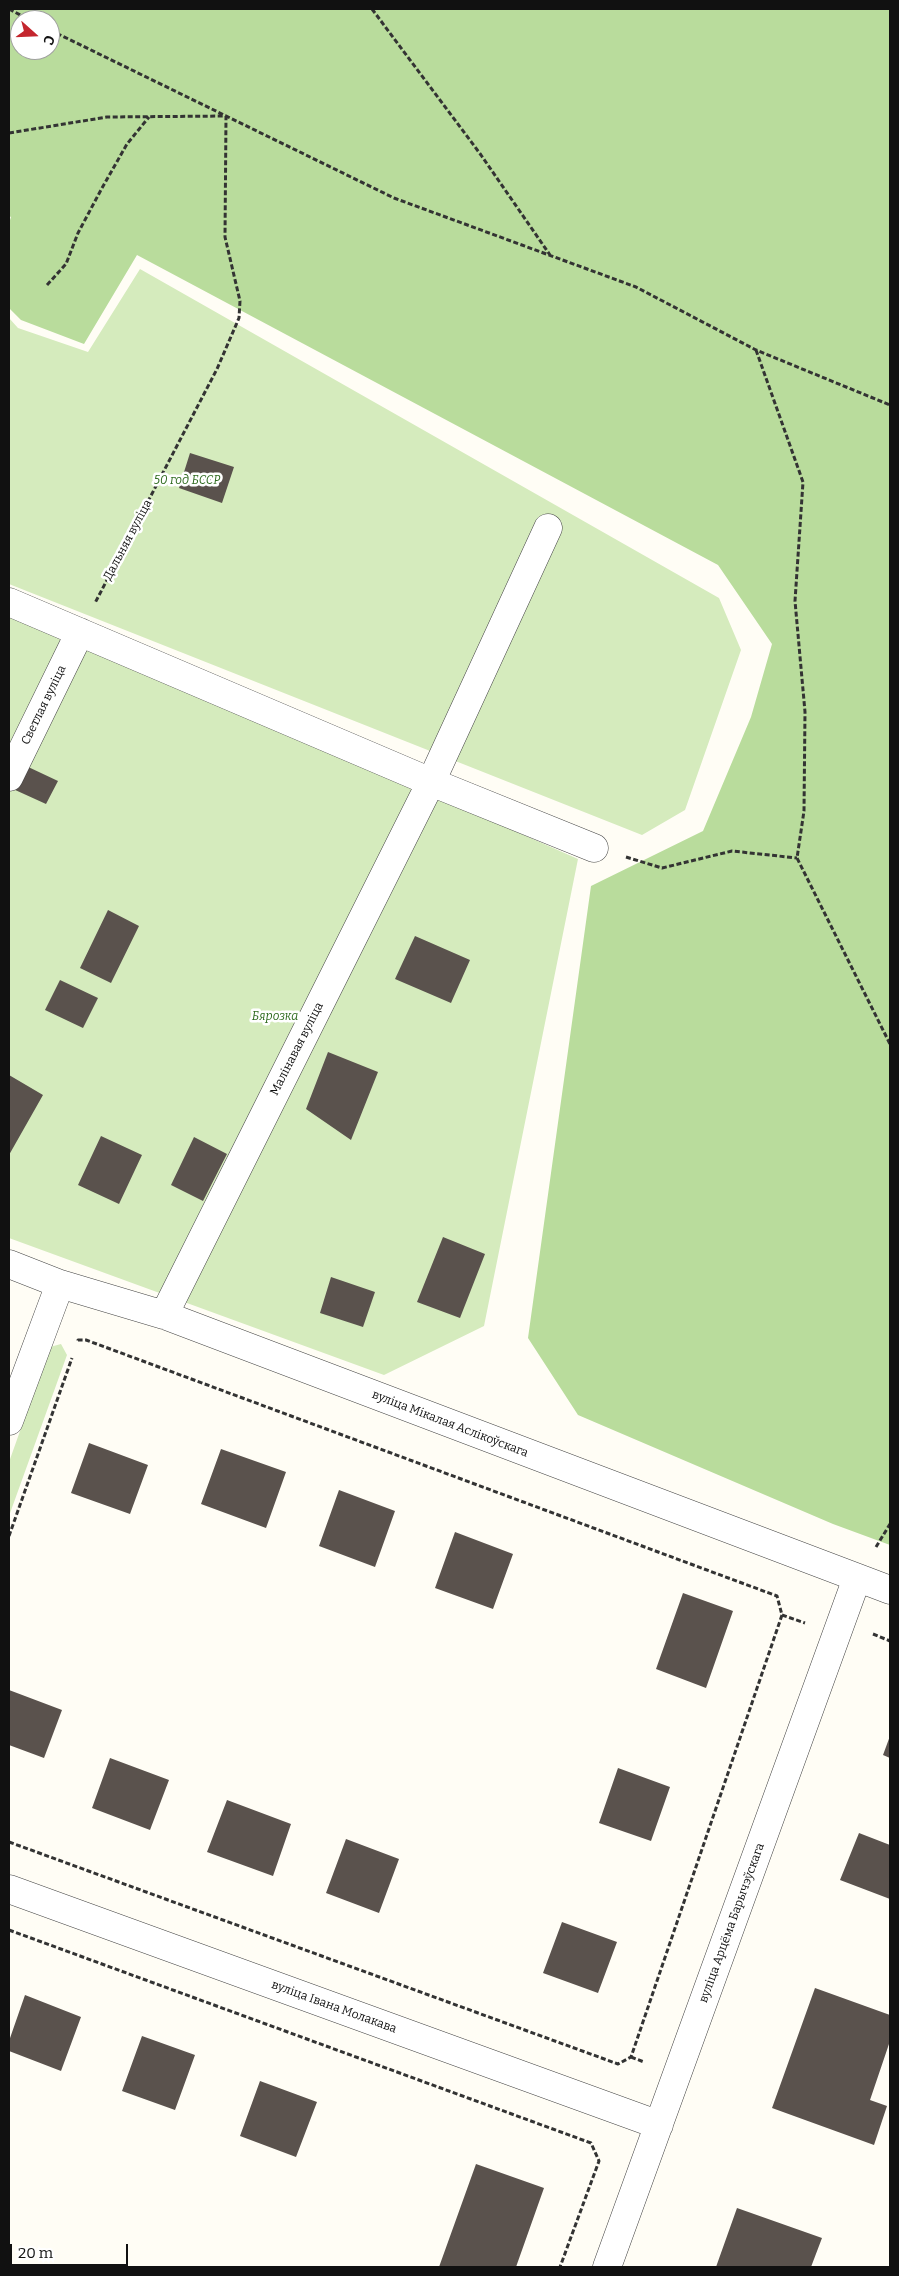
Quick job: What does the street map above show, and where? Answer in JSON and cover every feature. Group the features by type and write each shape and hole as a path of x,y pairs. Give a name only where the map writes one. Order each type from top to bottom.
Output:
{"street":[{"path":"431,782 548,528"},
{"path":"9,602 431,782 594,848"},
{"name":"Светлая вуліца","path":"9,777 80,632"},
{"name":"Малінавая вуліца","path":"164,1315 431,782"},
{"name":"вуліца Мікалая Аслікоўскага","path":"9,1264 60,1284 164,1315 890,1590"},
{"path":"9,1421 60,1284"},
{"name":"вуліца Арцёма Барычэўскага","path":"608,2267 857,1578"},
{"name":"вуліца Івана Молакава","path":"9,1889 659,2126"}],"path":[{"path":"372,9 481,155 551,256"},
{"path":"60,35 394,198 636,287 756,350 890,405"},
{"path":"9,133 107,117 226,116"},
{"name":"Дальняя вуліца","path":"80,632 217,368 239,318 240,301 225,236 226,116"},
{"path":"47,285 66,264 78,233 102,188 127,144 149,117"},
{"path":"756,350 803,482 795,600 805,722 804,811 797,858 890,1044"},
{"path":"594,848 662,868 732,851 797,858"},
{"path":"9,1536 78,1340 86,1340 777,1596 782,1615 631,2057 618,2064 9,1842"},
{"path":"9,1930 591,2143 599,2161 560,2267"}],"green space":[{"path":"9,9 890,9 890,1545 833,1524 578,1415 528,1338 591,886 703,831 751,717 772,644 718,565 137,255 84,344 21,320 9,308 9,223 11,217 9,216"},
{"name":"50 год БССР","path":"140,269 719,598 741,650 685,810 642,835 9,584 9,318 18,328 88,352"},
{"name":"Бярозка","path":"9,613 307,739 578,859 484,1326 384,1375 9,1238"},
{"path":"61,1344 67,1355 9,1516 9,1462 50,1347"}],"building":[{"path":"190,453 234,467 222,503 179,488"},
{"path":"24,765 58,781 46,804 13,789"},
{"path":"108,910 139,926 111,983 80,968"},
{"path":"415,936 470,960 451,1003 395,979"},
{"path":"60,980 98,998 83,1028 45,1010"},
{"path":"328,1052 378,1072 351,1140 306,1109"},
{"path":"9,1075 43,1095 9,1155"},
{"path":"101,1136 142,1155 119,1204 78,1185"},
{"path":"194,1137 227,1154 203,1201 171,1185"},
{"path":"443,1237 485,1254 460,1318 417,1302"},
{"path":"331,1277 375,1292 363,1327 320,1313"},
{"path":"89,1443 148,1465 130,1514 71,1493"},
{"path":"221,1449 286,1472 266,1528 201,1504"},
{"path":"339,1490 395,1511 375,1567 319,1546"},
{"path":"455,1532 513,1554 493,1609 435,1588"},
{"path":"683,1593 733,1611 706,1688 656,1669"},
{"path":"9,1690 62,1710 44,1758 9,1745"},
{"path":"890,1736 890,1758 883,1755"},
{"path":"110,1758 169,1780 150,1830 92,1808"},
{"path":"618,1768 670,1787 651,1841 599,1823"},
{"path":"227,1800 291,1824 273,1876 207,1852"},
{"path":"859,1833 890,1845 890,1899 840,1880"},
{"path":"346,1839 399,1859 379,1913 326,1893"},
{"path":"562,1922 617,1942 598,1993 543,1973"},
{"path":"815,1988 890,2015 890,2041 870,2100 887,2106 874,2145 772,2108"},
{"path":"25,1995 81,2017 61,2071 9,2051 9,2041"},
{"path":"142,2036 195,2055 175,2110 122,2091"},
{"path":"260,2081 317,2102 296,2157 240,2136"},
{"path":"476,2164 544,2188 516,2267 439,2267"},
{"path":"737,2208 822,2238 811,2267 716,2267"}]}
